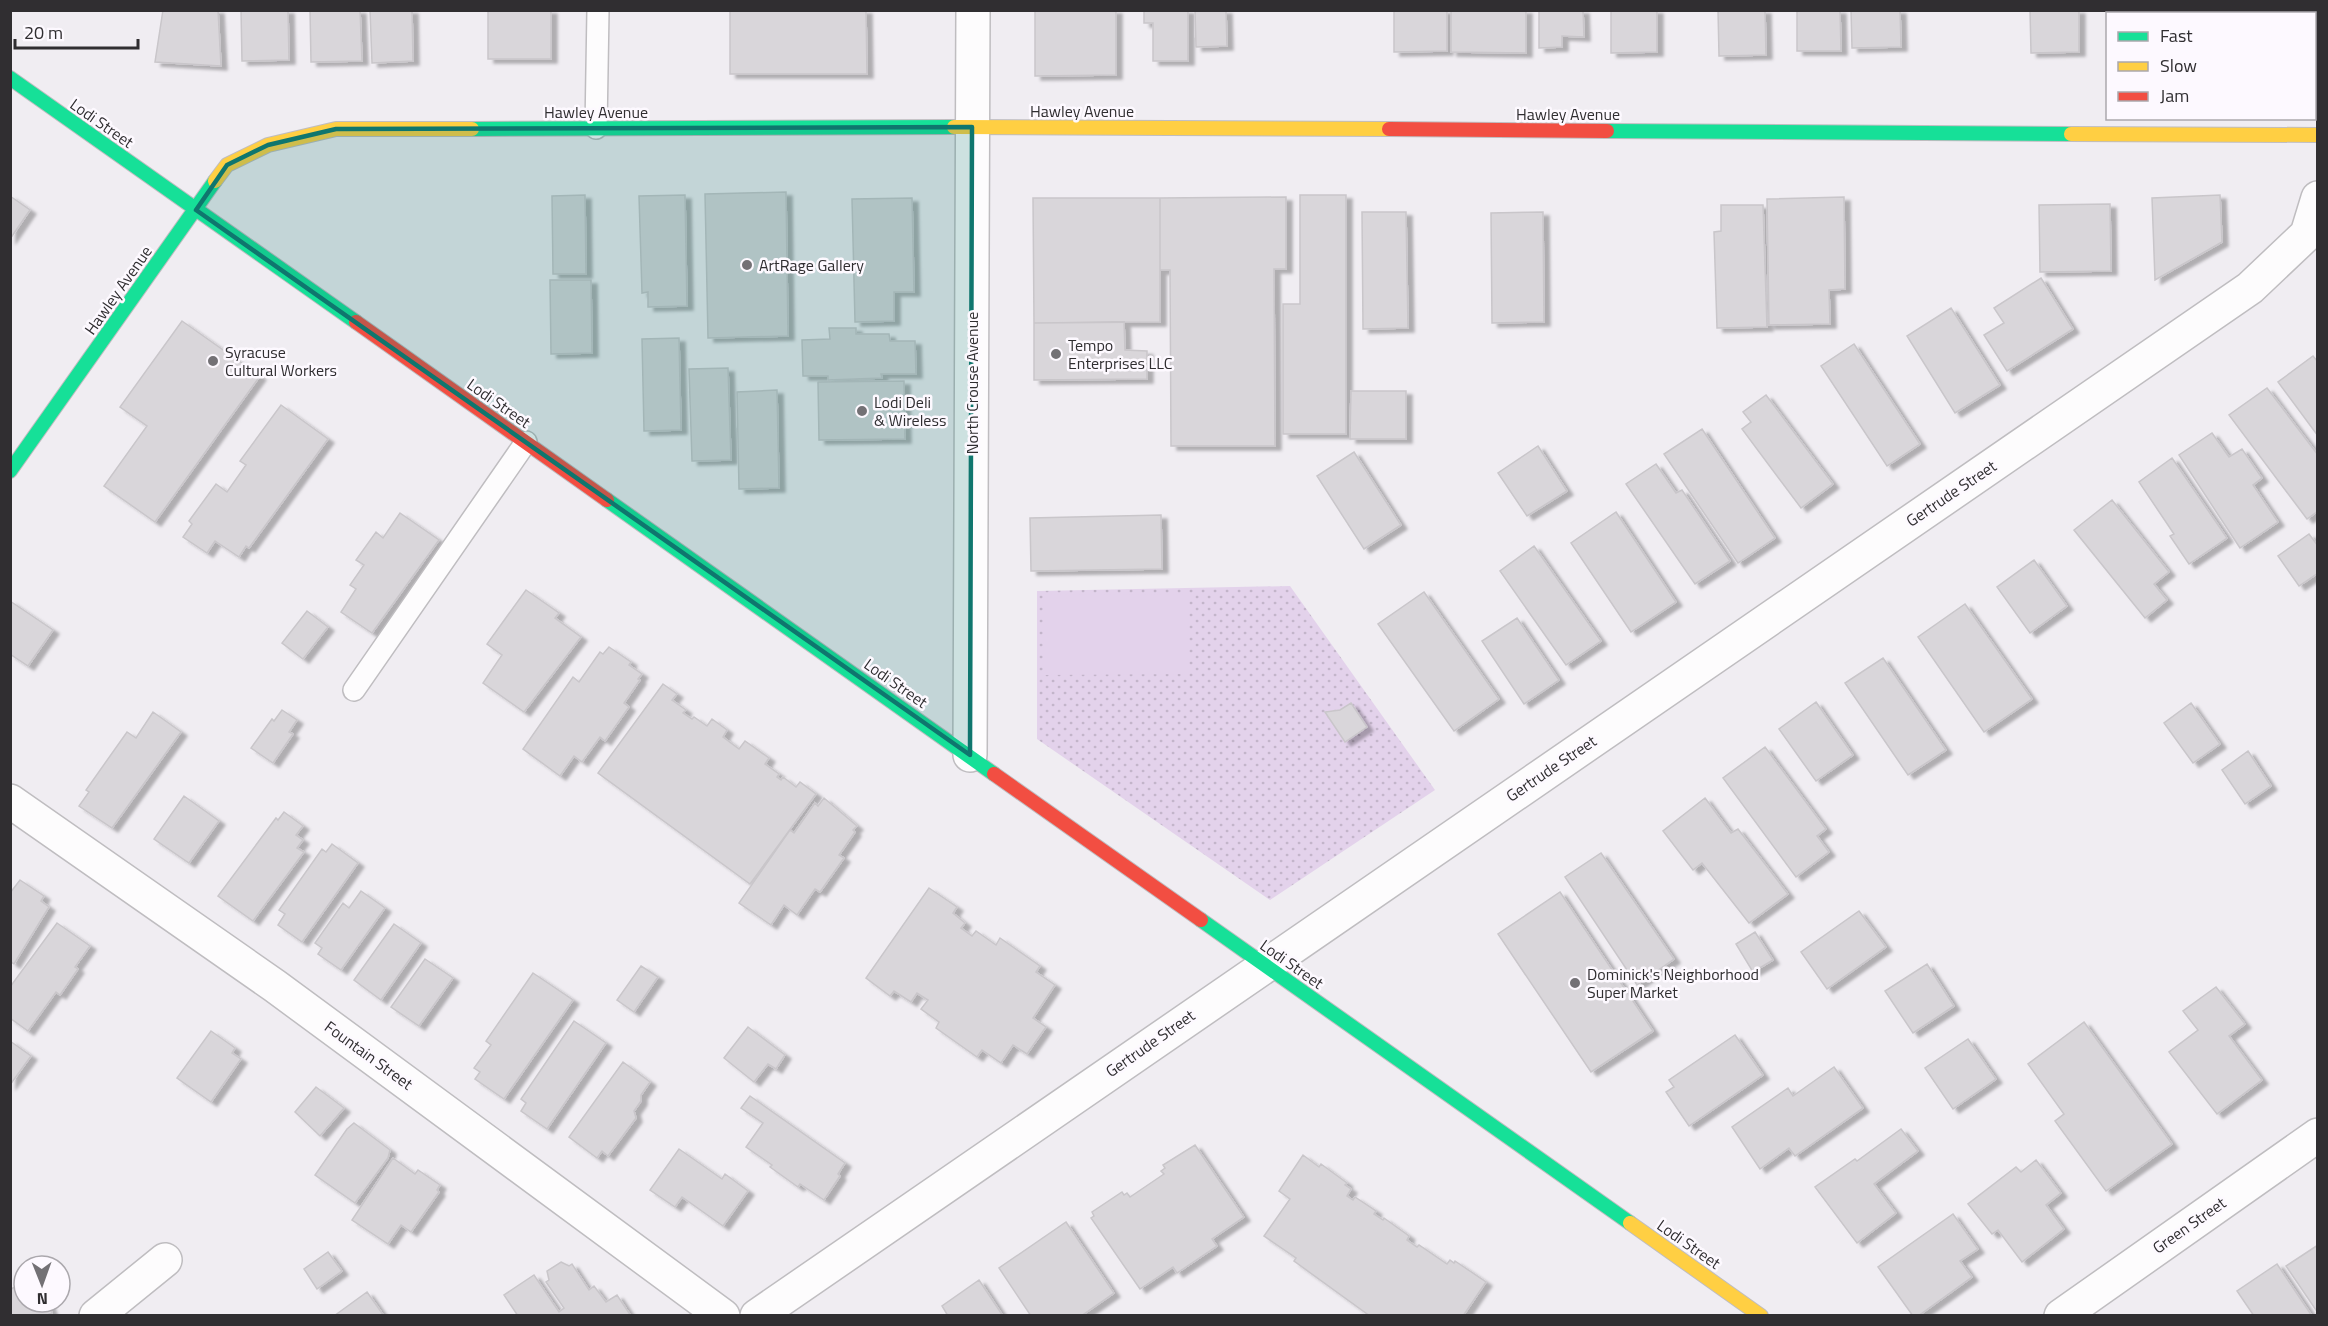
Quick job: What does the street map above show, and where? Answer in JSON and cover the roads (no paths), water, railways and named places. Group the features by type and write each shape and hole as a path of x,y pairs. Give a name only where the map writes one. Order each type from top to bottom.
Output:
{"street":[{"name":"North Crouse Avenue","path":"970,755 973,10"},
{"name":"Lodi Street","path":"10,78 1761,1316"},
{"name":"Hawley Avenue","path":"10,471 227,165 268,145 336,129 972,127 2318,135"},
{"name":"Gertrude Street","path":"757,1316 1265,964 2250,288 2307,234 2318,198"},
{"name":"Fountain Street","path":"10,801 275,986 723,1316"},
{"name":"Green Street","path":"2061,1316 2318,1135"},
{"path":"96,1316 165,1260"}],"lane":[{"path":"596,128 598,10"},
{"path":"354,690 526,442"}],"place":[{"name":"ArtRage Gallery","path":"747,265"},
{"name":"Tempo Enterprises LLC","path":"1056,354"},
{"name":"Syracuse Cultural Workers","path":"213,361"},
{"name":"Lodi Deli & Wireless","path":"862,411"},
{"name":"Dominick's Neighborhood Super Market","path":"1575,983"}]}
